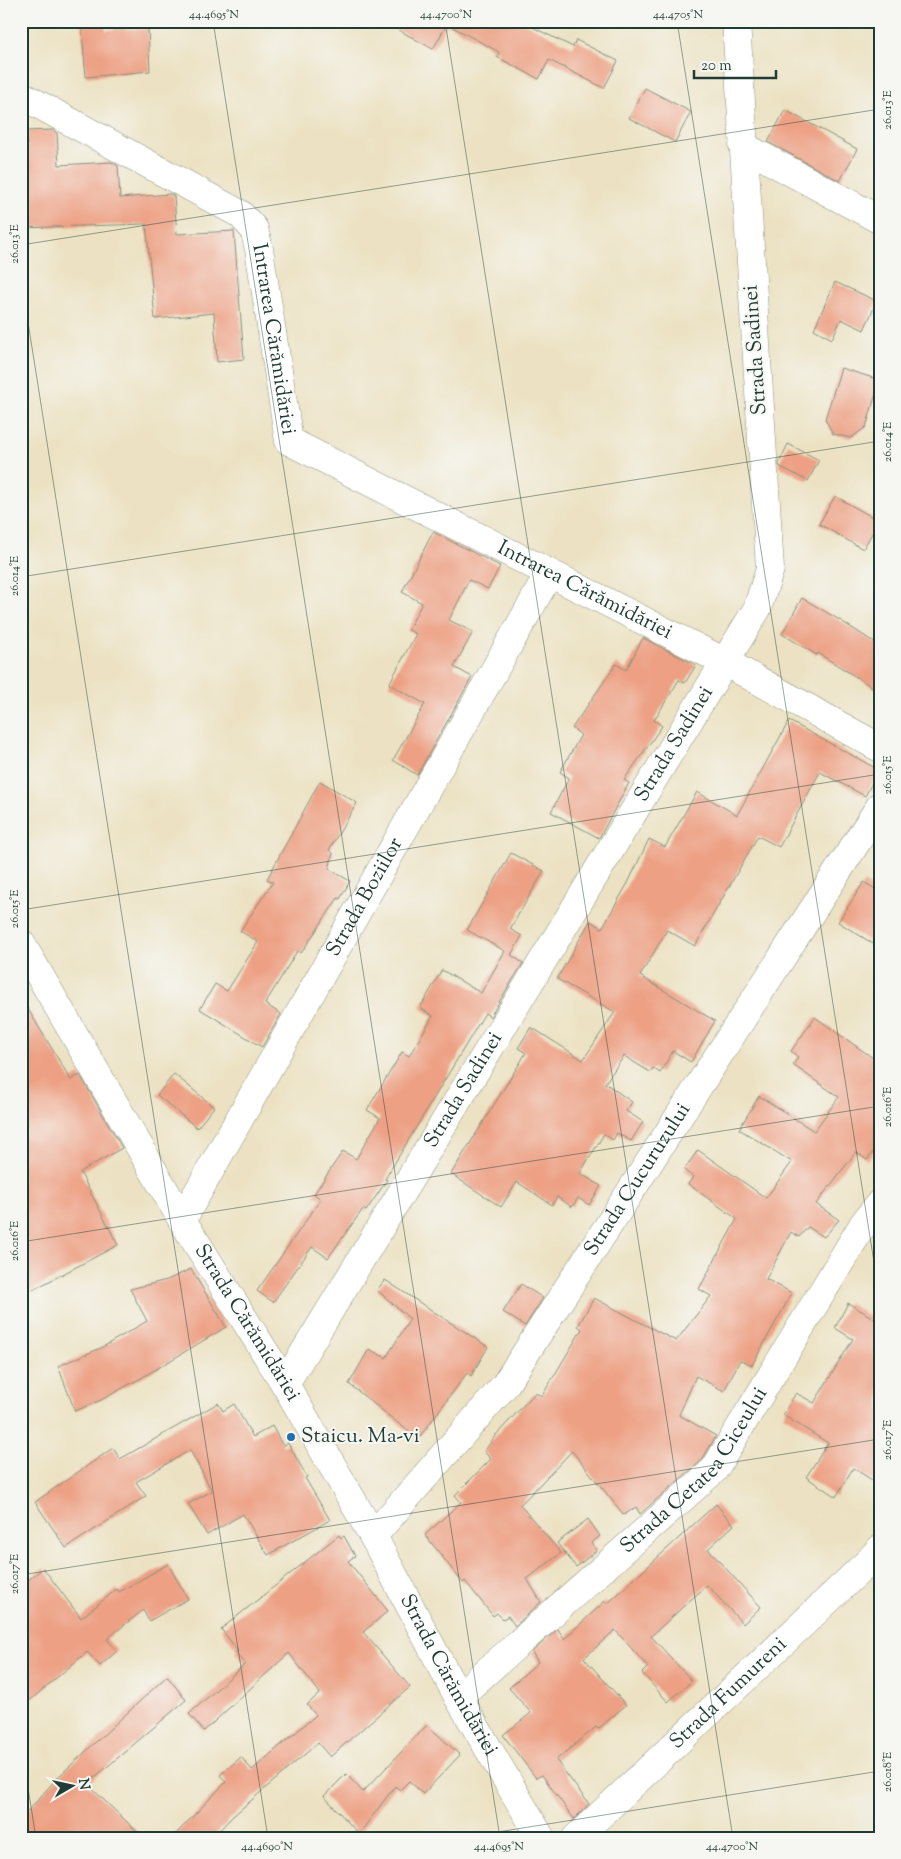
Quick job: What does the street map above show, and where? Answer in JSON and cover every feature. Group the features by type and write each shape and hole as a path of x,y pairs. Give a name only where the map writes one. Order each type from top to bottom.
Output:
{"street":[{"name":"Strada Sadinei","path":"285,1384 725,662 757,608 770,569 736,21"},
{"name":"Intrarea Cărămidăriei","path":"21,95 240,214 254,229 259,249 289,441 725,662 880,748"},
{"path":"743,146 880,220"},
{"name":"Strada Boziilor","path":"182,1220 549,574"},
{"name":"Strada Cucuruzului","path":"373,1536 505,1385 880,806"},
{"name":"Strada Cărămidăriei","path":"21,943 182,1220 285,1384 373,1536 458,1697 541,1838"},
{"name":"Strada Cetatea Ciceului","path":"458,1697 714,1470 864,1224 880,1203"},
{"name":"Strada Fumureni","path":"576,1838 868,1563 880,1549"}],"building":[{"path":"81,21 105,21 106,30 148,28 150,71 86,77"},
{"path":"382,21 520,21 573,47 576,40 618,61 604,88 549,60 539,79 497,57 499,52 447,24 433,49"},
{"path":"645,88 691,112 675,142 629,118"},
{"path":"785,110 857,149 840,181 768,142"},
{"path":"53,130 57,133 59,165 112,162 118,166 120,198 170,194 174,196 177,234 234,231 244,359 217,362 214,313 155,319 146,224 21,228 21,145 27,145 26,131"},
{"path":"835,282 877,301 864,330 841,319 832,339 814,329"},
{"path":"841,368 880,380 866,427 851,438 833,434 825,419"},
{"path":"788,444 819,460 808,481 779,466"},
{"path":"835,496 879,521 863,549 819,524"},
{"path":"433,532 500,566 488,589 469,580 449,620 473,632 454,667 472,677 417,775 393,760 425,704 389,684 416,634 408,630 422,603 402,592"},
{"path":"802,598 880,646 880,692 818,653 817,655 782,634"},
{"path":"643,638 696,665 685,683 679,680 654,720 662,726 624,780 629,783 599,838 551,812 569,778 560,772 581,735 572,728 616,664 626,670"},
{"path":"789,721 879,770 865,796 820,772 779,847 758,836 695,946 667,930 640,976 715,1021 691,1062 673,1051 660,1073 653,1068 650,1072 624,1056 605,1083 632,1102 626,1111 643,1122 631,1141 617,1133 613,1140 604,1134 580,1173 601,1186 589,1205 578,1198 572,1207 557,1197 552,1205 517,1182 501,1207 451,1174 526,1053 518,1048 531,1027 583,1060 615,1012 557,979 590,921 602,928 628,883 649,839 665,847 697,792 737,815"},
{"path":"320,781 357,803 329,850 333,853 329,869 350,881 340,899 338,898 301,953 297,951 265,1004 281,1014 262,1047 200,1009 215,984 227,991 258,942 240,931 273,882 267,879"},
{"path":"511,853 544,871 510,929 522,936 511,955 523,963 490,1017 485,1013 385,1179 387,1180 366,1211 363,1209 328,1258 312,1247 273,1302 257,1291 321,1199 314,1194 343,1151 356,1159 380,1118 367,1110 402,1052 409,1056 433,1016 420,1008 442,970 481,993 505,951 467,930"},
{"path":"864,882 880,892 880,948 838,922"},
{"path":"21,998 71,1080 80,1075 122,1148 80,1172 118,1245 21,1296"},
{"path":"815,1017 880,1063 880,1144 867,1160 856,1152 816,1204 839,1220 824,1237 808,1227 799,1237 791,1232 766,1279 792,1293 752,1365 740,1360 724,1391 696,1376 679,1415 716,1436 702,1460 640,1514 636,1507 624,1515 572,1451 520,1505 561,1553 527,1579 541,1602 515,1626 508,1616 503,1619 497,1613 493,1616 465,1581 463,1583 425,1535 461,1502 455,1495 491,1459 484,1452 495,1436 535,1393 542,1396 582,1329 578,1326 594,1298 676,1341 711,1296 699,1289 737,1219 688,1184 693,1177 684,1170 698,1150 766,1198 792,1162 739,1129 759,1096 814,1131 839,1097 793,1065 798,1057 791,1051"},
{"path":"174,1074 214,1107 197,1128 157,1095"},
{"path":"191,1269 226,1327 143,1377 101,1400 75,1411 58,1366 101,1348 147,1321 130,1289 167,1280"},
{"path":"385,1280 488,1347 471,1376 467,1373 418,1439 349,1384 369,1349 386,1358 410,1319 377,1290"},
{"path":"521,1284 543,1298 525,1326 503,1312"},
{"path":"848,1303 880,1322 880,1485 853,1468 836,1497 806,1477 828,1443 783,1415 796,1393 814,1403 853,1339 835,1328"},
{"path":"218,1403 223,1411 234,1404 253,1437 272,1426 283,1446 288,1443 307,1477 305,1478 330,1520 268,1555 243,1514 207,1535 188,1504 212,1491 190,1450 136,1482 146,1496 66,1548 35,1502 113,1448 120,1459"},
{"path":"716,1504 734,1525 708,1549 761,1607 743,1624 707,1585 651,1636 692,1681 668,1702 642,1673 648,1667 615,1630 584,1658 626,1705 598,1729 596,1727 556,1760 589,1804 574,1819 542,1775 536,1778 503,1735 531,1713 509,1688 538,1662 532,1652 558,1629 564,1639 605,1601 607,1604"},
{"path":"588,1519 600,1536 591,1543 597,1550 576,1567 557,1543"},
{"path":"339,1535 341,1538 344,1536 355,1556 348,1561 388,1611 363,1632 410,1687 330,1757 318,1743 233,1816 212,1838 172,1838 226,1782 220,1775 241,1757 252,1770 316,1715 307,1705 320,1693 289,1653 204,1731 189,1714 245,1664 235,1653 238,1651 221,1629"},
{"path":"168,1564 188,1599 149,1621 143,1610 107,1639 117,1651 100,1666 87,1652 21,1708 21,1586 43,1568 81,1618 117,1589 119,1592"},
{"path":"167,1676 186,1700 87,1784 144,1838 28,1838 21,1830 21,1819 56,1779"},
{"path":"427,1725 460,1755 423,1794 409,1781 400,1790 395,1786 359,1834 324,1796 346,1774 363,1792"}],"place":[{"name":"Staicu. Ma-vi","path":"291,1437"}]}
